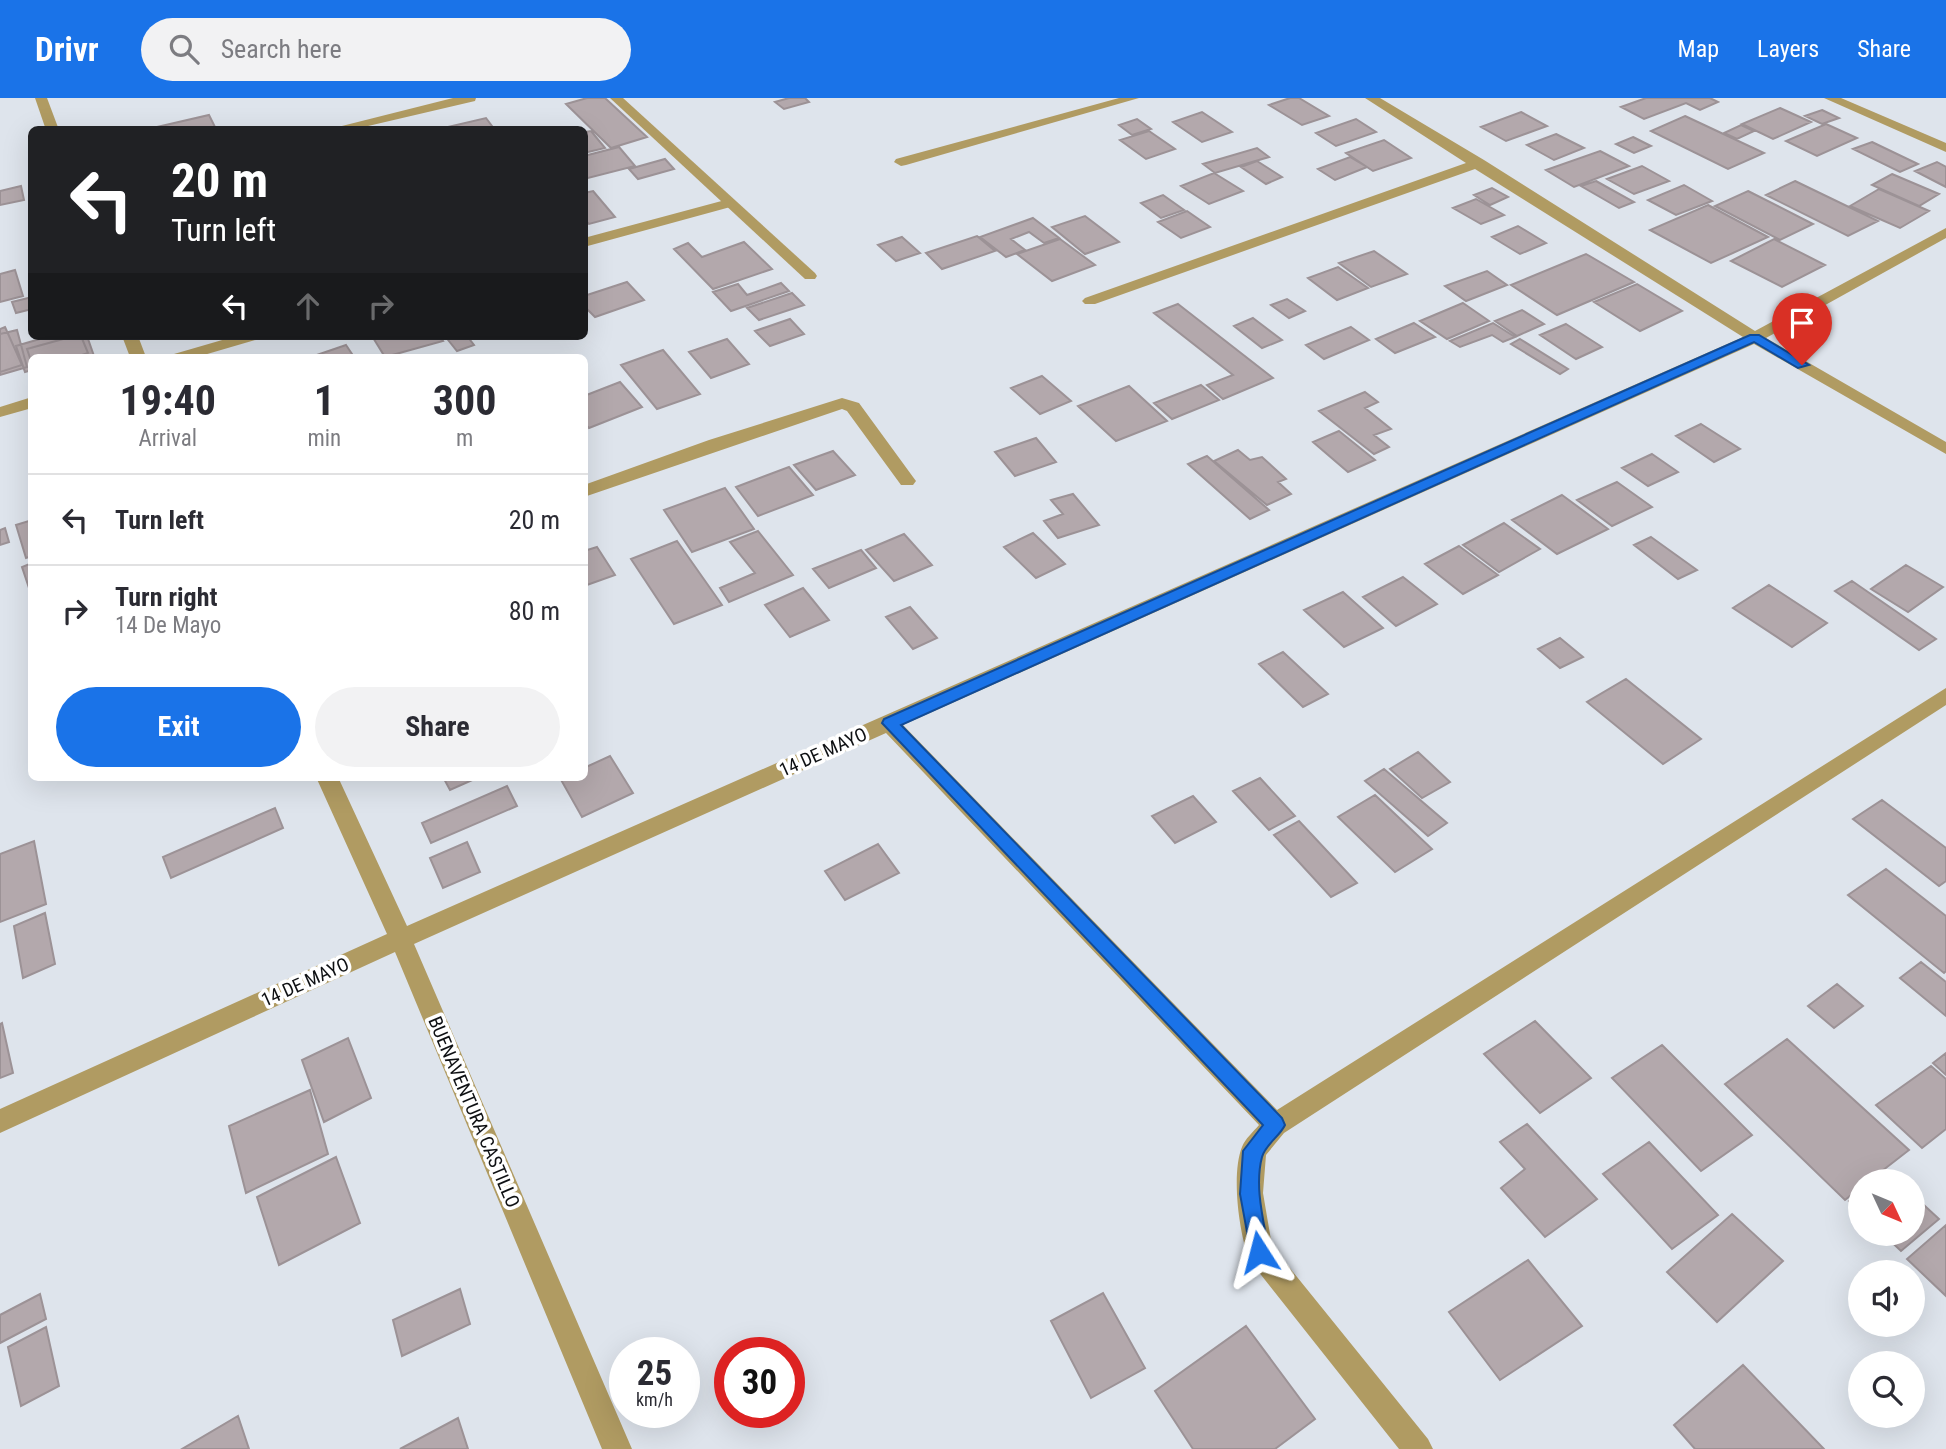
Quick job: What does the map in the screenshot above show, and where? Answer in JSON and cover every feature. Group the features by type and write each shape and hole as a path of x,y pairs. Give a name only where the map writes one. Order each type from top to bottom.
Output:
{"street":[{"path":"41,98 52,126"},
{"path":"349,126 470,98"},
{"path":"616,98 810,276"},
{"path":"901,162 1132,98"},
{"path":"1371,98 1479,163 1755,338 1946,449"},
{"path":"1830,98 1946,148"},
{"path":"1090,301 1479,163"},
{"path":"588,242 729,203"},
{"name":"14 DE MAYO","path":"0,1121 401,939 1755,338 1946,232"},
{"path":"190,354 239,340"},
{"path":"0,412 28,403"},
{"path":"588,490 727,439 842,403 853,407 907,481"},
{"path":"1418,1449 1259,1252 1250,1194 1253,1151 1275,1125 1946,695"},
{"path":"890,723 1275,1125"},
{"name":"BUENAVENTURA CASTILLO","path":"329,781 401,939 617,1449"}],"building":[{"path":"587,98 605,98 647,137 611,148 566,104"},
{"path":"789,98 805,98 809,102 784,109 775,102"},
{"path":"1299,98 1329,116 1302,125 1269,105"},
{"path":"1646,98 1710,98 1718,102 1700,110 1686,103 1644,119 1621,107"},
{"path":"1780,108 1811,122 1773,139 1742,124"},
{"path":"1822,110 1839,118 1822,124 1805,116"},
{"path":"1202,112 1232,132 1202,142 1173,122"},
{"path":"1521,112 1547,126 1506,141 1481,127"},
{"path":"209,115 214,126 161,126"},
{"path":"1685,116 1764,153 1728,169 1651,131"},
{"path":"486,118 492,126 452,126"},
{"path":"1137,119 1151,129 1132,135 1119,125"},
{"path":"1356,119 1376,132 1336,146 1316,133"},
{"path":"1826,124 1857,138 1817,156 1786,141"},
{"path":"1741,125 1754,131 1737,139 1724,133"},
{"path":"588,131 591,131 605,148 588,152"},
{"path":"1149,131 1175,149 1146,159 1120,140"},
{"path":"1556,134 1584,148 1554,160 1527,145"},
{"path":"1633,137 1651,146 1634,153 1616,144"},
{"path":"1384,140 1411,158 1373,171 1346,153"},
{"path":"1872,142 1918,164 1900,172 1853,149"},
{"path":"619,147 635,166 588,178 588,155"},
{"path":"1257,148 1269,157 1215,173 1203,164"},
{"path":"1600,151 1629,166 1574,187 1546,170"},
{"path":"1350,157 1367,167 1335,180 1318,169"},
{"path":"665,159 674,169 638,179 629,169"},
{"path":"1257,161 1282,177 1266,184 1241,167"},
{"path":"1937,162 1946,167 1946,187 1915,171"},
{"path":"1642,166 1669,181 1634,194 1607,179"},
{"path":"1214,173 1243,191 1209,204 1181,186"},
{"path":"1892,174 1939,194 1919,206 1872,185"},
{"path":"1596,181 1634,202 1619,208 1581,186"},
{"path":"1795,181 1878,221 1848,236 1766,195"},
{"path":"1684,185 1712,201 1676,215 1648,200"},
{"path":"21,186 24,200 0,205 0,191"},
{"path":"1492,188 1508,197 1490,205 1474,195"},
{"path":"1879,189 1929,211 1900,228 1850,206"},
{"path":"593,191 615,217 589,224 588,192"},
{"path":"1748,191 1813,224 1780,240 1715,206"},
{"path":"1163,195 1184,210 1161,218 1141,203"},
{"path":"1476,199 1504,215 1481,224 1453,208"},
{"path":"1708,205 1768,237 1711,263 1650,230"},
{"path":"1187,211 1210,227 1181,238 1158,222"},
{"path":"1085,216 1119,242 1085,254 1052,227"},
{"path":"1033,218 1059,238 1044,243 1029,232 1011,239 1025,250 1006,257 980,237"},
{"path":"1518,226 1546,243 1520,254 1492,237"},
{"path":"977,236 995,251 942,269 926,253"},
{"path":"902,237 920,253 896,261 878,245"},
{"path":"1060,239 1095,265 1052,281 1017,254"},
{"path":"1774,239 1825,265 1782,287 1731,261"},
{"path":"744,242 772,269 713,289 674,249 688,243 702,257"},
{"path":"1374,251 1407,274 1371,287 1339,263"},
{"path":"1586,254 1634,282 1557,315 1511,285"},
{"path":"1338,267 1368,288 1337,300 1308,278"},
{"path":"15,270 23,296 0,302 0,274"},
{"path":"1487,271 1507,285 1466,301 1445,286"},
{"path":"627,282 644,300 595,317 588,310 588,295"},
{"path":"781,283 789,291 731,311 713,292 738,284 747,295"},
{"path":"1637,284 1682,311 1640,331 1594,302"},
{"path":"792,293 804,305 759,320 747,308"},
{"path":"28,298 28,310 16,313 12,302"},
{"path":"1287,299 1305,311 1289,318 1271,305"},
{"path":"1463,303 1489,321 1447,339 1420,321"},
{"path":"1178,304 1273,378 1223,399 1207,385 1233,375 1154,313"},
{"path":"1522,310 1544,324 1517,336 1495,321"},
{"path":"1253,318 1282,340 1262,348 1234,326"},
{"path":"790,319 804,334 770,346 755,331"},
{"path":"1414,323 1435,337 1395,353 1376,339"},
{"path":"1493,323 1515,337 1503,342 1492,335 1460,347 1450,341"},
{"path":"1566,324 1602,347 1576,359 1540,335"},
{"path":"5,327 22,365 0,372 0,329"},
{"path":"1351,327 1369,340 1324,359 1306,345"},
{"path":"17,330 27,367 0,375 0,334"},
{"path":"727,339 749,364 711,378 689,352"},
{"path":"1520,339 1568,369 1560,374 1511,344"},
{"path":"36,340 83,340 88,353 28,354 28,371 25,372 16,346"},
{"path":"60,340 88,340 93,354 29,354 27,349"},
{"path":"374,340 443,341 396,354 383,354"},
{"path":"448,340 470,340 474,345 457,351"},
{"path":"346,345 352,354 320,354"},
{"path":"663,350 700,394 657,409 621,365"},
{"path":"1042,376 1071,401 1040,414 1011,388"},
{"path":"620,382 642,407 589,428 588,394"},
{"path":"1201,385 1219,400 1172,419 1154,403"},
{"path":"1129,386 1167,421 1116,441 1078,406"},
{"path":"1365,392 1378,402 1365,408 1391,429 1374,435 1389,447 1374,454 1319,411"},
{"path":"1701,424 1740,449 1714,462 1676,436"},
{"path":"1339,431 1375,460 1348,472 1313,442"},
{"path":"1036,438 1056,462 1015,476 995,452"},
{"path":"1238,450 1250,460 1262,457 1286,479 1278,482 1291,494 1267,505 1214,461"},
{"path":"833,451 855,475 816,490 794,465"},
{"path":"1652,454 1678,472 1648,486 1622,468"},
{"path":"1207,456 1269,510 1250,519 1188,464"},
{"path":"789,467 813,495 758,516 736,487"},
{"path":"1617,482 1652,507 1612,526 1577,500"},
{"path":"725,488 754,529 692,552 664,510"},
{"path":"1073,494 1099,525 1058,538 1044,521 1063,514 1051,500"},
{"path":"1562,495 1608,529 1557,554 1512,520"},
{"path":"28,521 28,557 26,558 16,525"},
{"path":"1504,523 1540,549 1499,572 1463,545"},
{"path":"5,528 9,542 0,545 0,530"},
{"path":"758,531 793,575 729,602 720,588 755,573 730,542"},
{"path":"1033,533 1065,564 1036,578 1004,547"},
{"path":"904,534 932,565 894,581 866,550"},
{"path":"1651,537 1697,570 1678,579 1634,545"},
{"path":"677,541 722,605 674,624 631,559"},
{"path":"1459,546 1498,575 1463,594 1425,564"},
{"path":"597,547 615,575 588,585 588,550"},
{"path":"861,550 876,568 829,588 813,569"},
{"path":"28,565 28,585 22,567"},
{"path":"1906,565 1943,587 1908,612 1871,589"},
{"path":"1403,577 1437,604 1396,626 1363,597"},
{"path":"1852,581 1936,639 1919,650 1835,591"},
{"path":"1769,585 1827,623 1792,647 1733,608"},
{"path":"803,588 829,620 790,637 765,605"},
{"path":"1343,592 1383,628 1344,647 1304,610"},
{"path":"910,607 937,638 913,649 886,617"},
{"path":"1560,638 1583,657 1560,668 1538,649"},
{"path":"1283,652 1328,694 1303,707 1259,664"},
{"path":"1626,679 1701,739 1663,764 1587,702"},
{"path":"1418,752 1450,782 1422,798 1390,769"},
{"path":"610,756 633,793 582,817 562,781 588,781 588,766"},
{"path":"1384,769 1447,823 1428,836 1365,781"},
{"path":"1260,778 1295,816 1269,830 1233,791"},
{"path":"445,781 470,781 450,790"},
{"path":"507,786 517,806 431,843 422,823"},
{"path":"1375,795 1432,849 1395,872 1338,817"},
{"path":"1193,796 1216,822 1175,843 1152,816"},
{"path":"1882,800 1946,848 1946,881 1939,886 1853,819"},
{"path":"275,808 283,828 171,878 163,857"},
{"path":"1299,821 1357,883 1331,897 1274,835"},
{"path":"34,841 46,904 0,922 0,854"},
{"path":"467,842 480,872 443,888 430,858"},
{"path":"878,844 899,873 845,900 825,871"},
{"path":"1886,869 1946,916 1944,973 1848,895"},
{"path":"45,913 55,964 23,978 14,926"},
{"path":"1921,962 1946,982 1946,1016 1900,978"},
{"path":"1837,984 1863,1006 1834,1028 1808,1006"},
{"path":"1535,1021 1591,1078 1540,1113 1484,1054"},
{"path":"2,1023 13,1073 0,1078 0,1024"},
{"path":"348,1038 371,1098 324,1122 302,1060"},
{"path":"1787,1039 1909,1150 1884,1169 1848,1169 1848,1198 1845,1200 1725,1084"},
{"path":"1662,1045 1752,1135 1701,1171 1612,1078"},
{"path":"1946,1053 1946,1075 1933,1063"},
{"path":"1931,1066 1946,1079 1946,1129 1922,1148 1876,1105"},
{"path":"310,1090 328,1154 246,1193 229,1126"},
{"path":"1527,1124 1597,1199 1545,1237 1501,1188 1525,1169 1500,1142"},
{"path":"1649,1142 1718,1215 1672,1249 1603,1174"},
{"path":"336,1157 360,1223 279,1265 257,1197"},
{"path":"1925,1206 1939,1219 1925,1231"},
{"path":"1732,1214 1783,1261 1717,1322 1667,1272"},
{"path":"1946,1225 1946,1296 1925,1276 1925,1260 1907,1259"},
{"path":"1528,1260 1582,1326 1500,1380 1449,1312"},
{"path":"460,1289 470,1324 402,1356 393,1320"},
{"path":"1103,1293 1145,1368 1091,1398 1051,1321"},
{"path":"40,1294 46,1319 0,1343 0,1315"},
{"path":"1246,1326 1315,1419 1275,1449 1193,1449 1155,1391"},
{"path":"46,1327 59,1386 21,1406 8,1347"},
{"path":"1743,1365 1824,1449 1695,1449 1674,1425"},
{"path":"238,1416 249,1449 182,1449"},
{"path":"458,1418 468,1449 400,1449"}],"route":[{"path":"1259,1252 1250,1194 1253,1151 1275,1125 890,723 1755,338 1802,365"}]}
